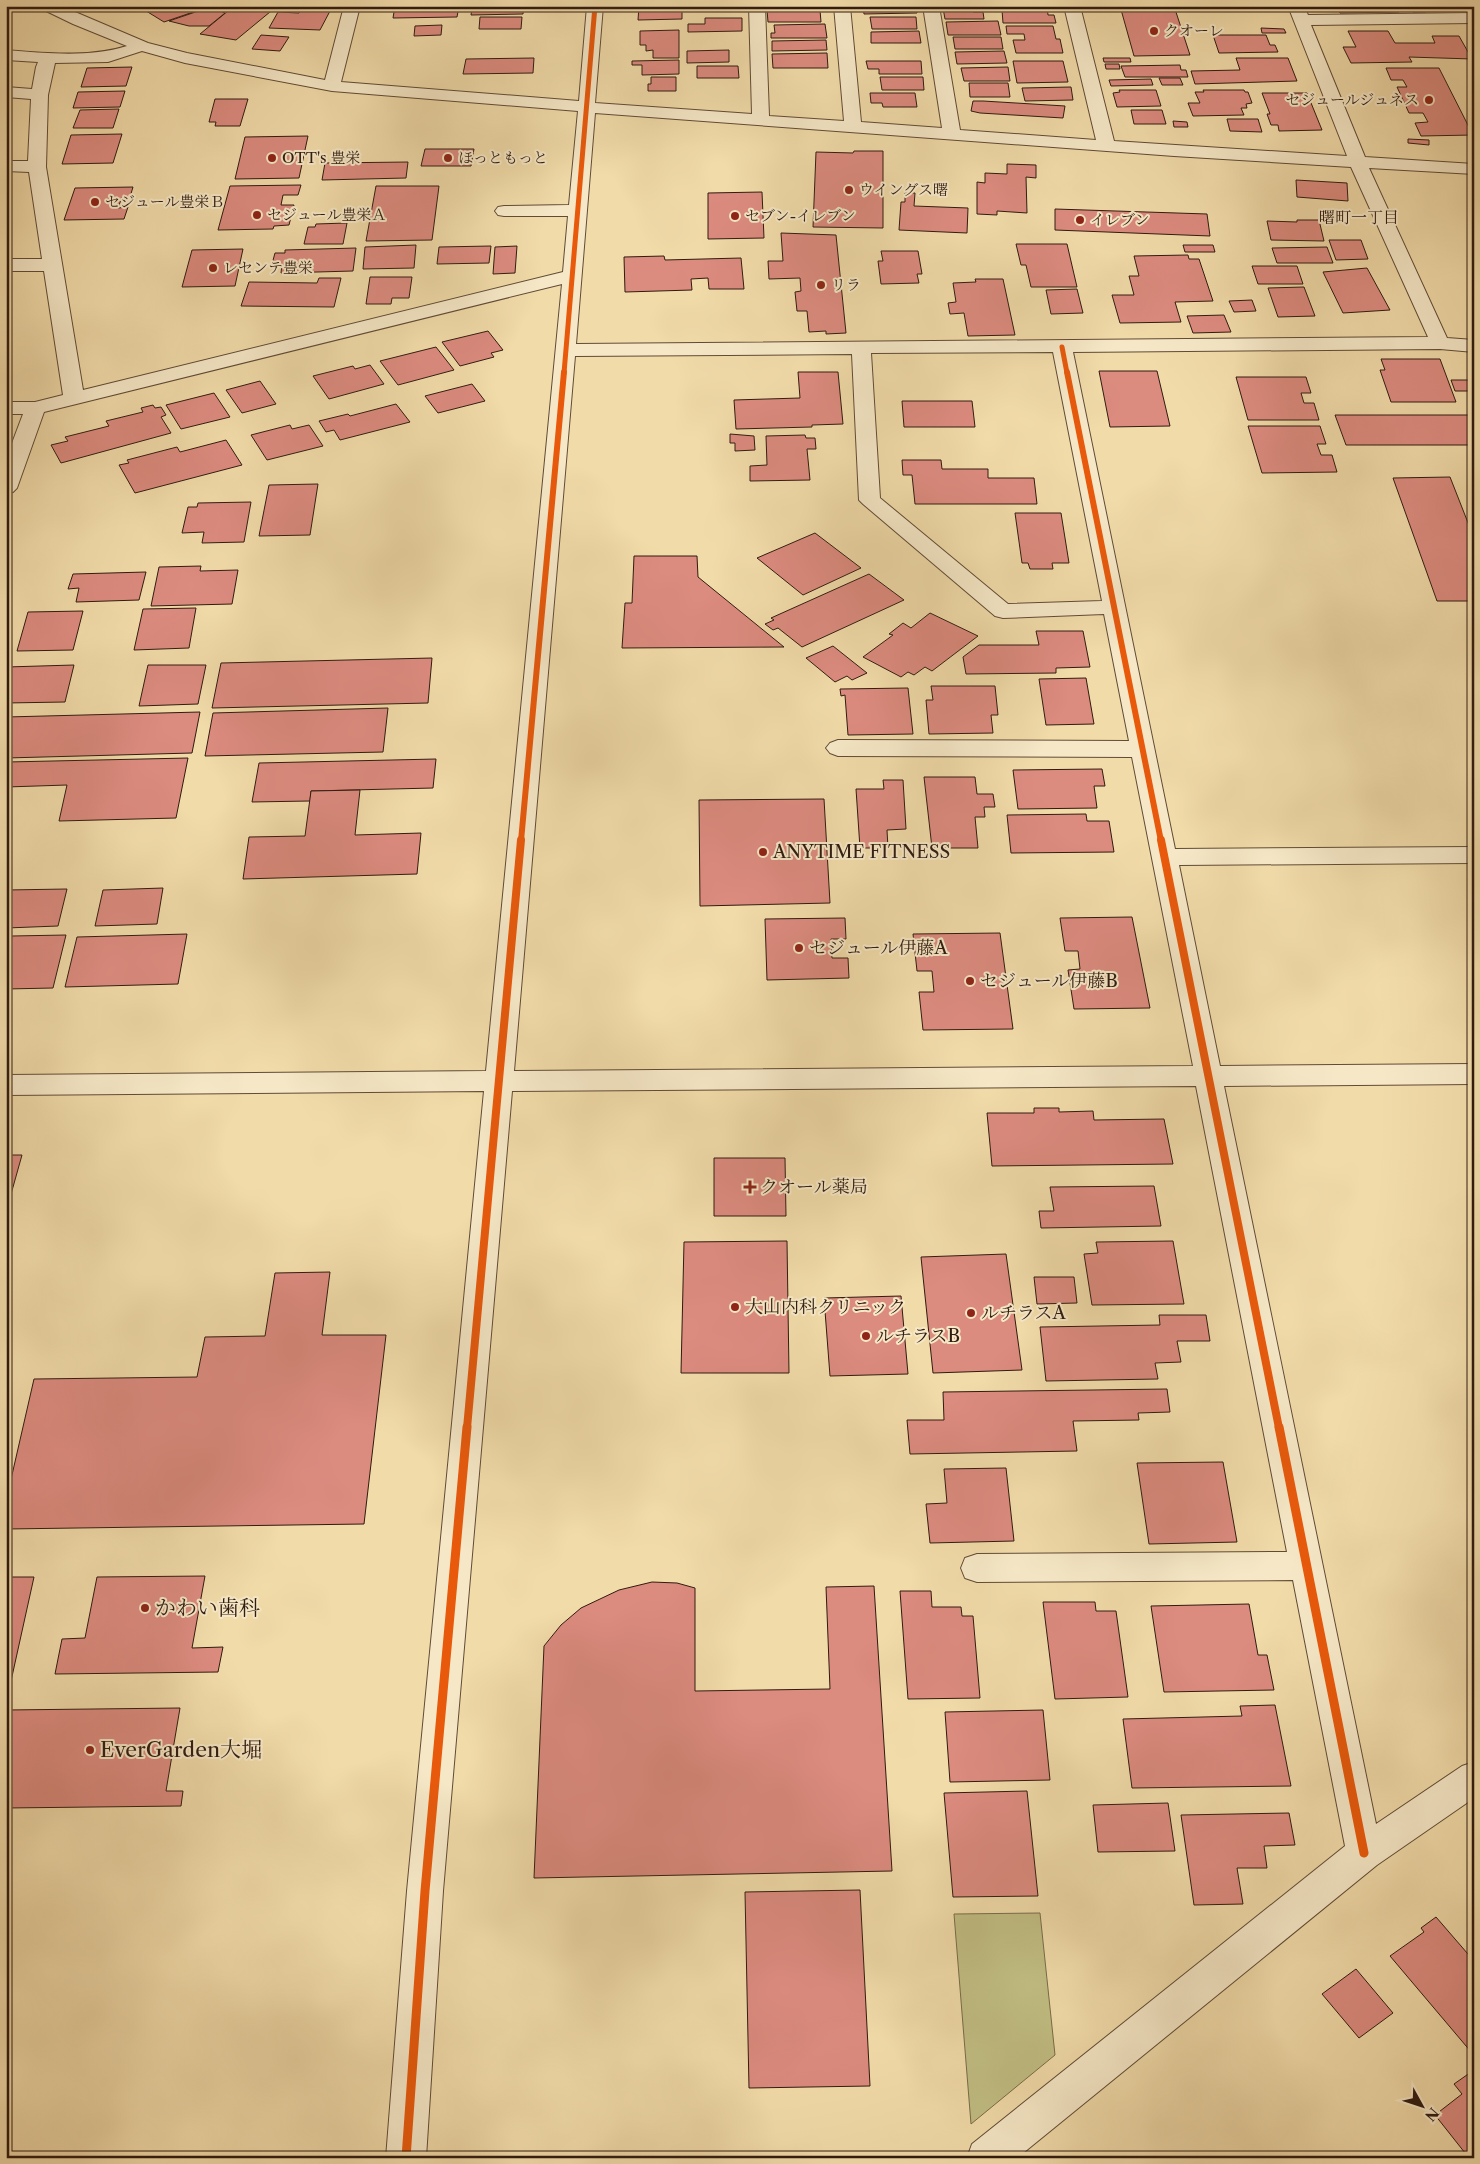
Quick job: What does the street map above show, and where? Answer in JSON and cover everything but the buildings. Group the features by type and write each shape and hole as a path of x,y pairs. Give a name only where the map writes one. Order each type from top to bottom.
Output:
{"street":[{"path":"48,6 79,21 142,46 218,65 332,86 1106,146 1474,169"},
{"path":"332,86 352,6"},
{"path":"406,2158 425,1891 566,350 595,6"},
{"path":"757,6 762,120"},
{"path":"842,6 853,127"},
{"path":"931,6 952,134"},
{"path":"1072,6 1106,146"},
{"path":"1440,343 1365,180 1299,13 1474,18"},
{"path":"6,55 49,58 108,57 142,46"},
{"path":"49,58 44,67 40,95 37,168 74,398"},
{"path":"6,92 40,95"},
{"path":"6,166 37,168"},
{"path":"504,211 577,210"},
{"path":"6,265 52,265"},
{"path":"6,408 35,408 571,276"},
{"path":"566,350 1440,343 1474,346"},
{"path":"1062,347 1364,1853"},
{"path":"861,348 870,500 1003,610 1114,607"},
{"path":"6,488 35,408"},
{"path":"838,748 1143,749"},
{"path":"1164,857 1474,855"},
{"path":"6,1085 1474,1074"},
{"path":"977,1568 1307,1566"},
{"path":"986,2158 1364,1853 1474,1778"}],"shaded area":[{"path":"1040,1913 1055,2055 971,2124 954,1914"}],"cycle path":[{"path":"406,2158 425,1891 566,350 595,6"},
{"path":"1062,347 1364,1853"}],"place":[{"name":"クオーレ","path":"1154,31"},
{"name":"セジュールジュネス","path":"1429,100"},
{"name":"OTT's 豊栄","path":"272,158"},
{"name":"ほっともっと","path":"448,158"},
{"name":"ウイングス曙","path":"849,190"},
{"name":"セジュール豊栄Ｂ","path":"95,202"},
{"name":"セジュール豊栄Ａ","path":"257,215"},
{"name":"セブン-イレブン","path":"735,216"},
{"name":"イレブン","path":"1080,220"},
{"name":"レセンテ豊栄","path":"213,268"},
{"name":"リラ","path":"821,285"},
{"name":"ANYTIME FITNESS","path":"763,852"},
{"name":"セジュール伊藤A","path":"799,948"},
{"name":"セジュール伊藤B","path":"970,981"},
{"name":"クオール薬局","path":"750,1187"},
{"name":"大山内科クリニック","path":"735,1307"},
{"name":"ルチラスA","path":"971,1313"},
{"name":"ルチラスB","path":"866,1336"},
{"name":"かわい歯科","path":"145,1608"},
{"name":"EverGarden大堀","path":"90,1750"}],"district":[{"name":"曙町一丁目","path":"1359,217"}]}
